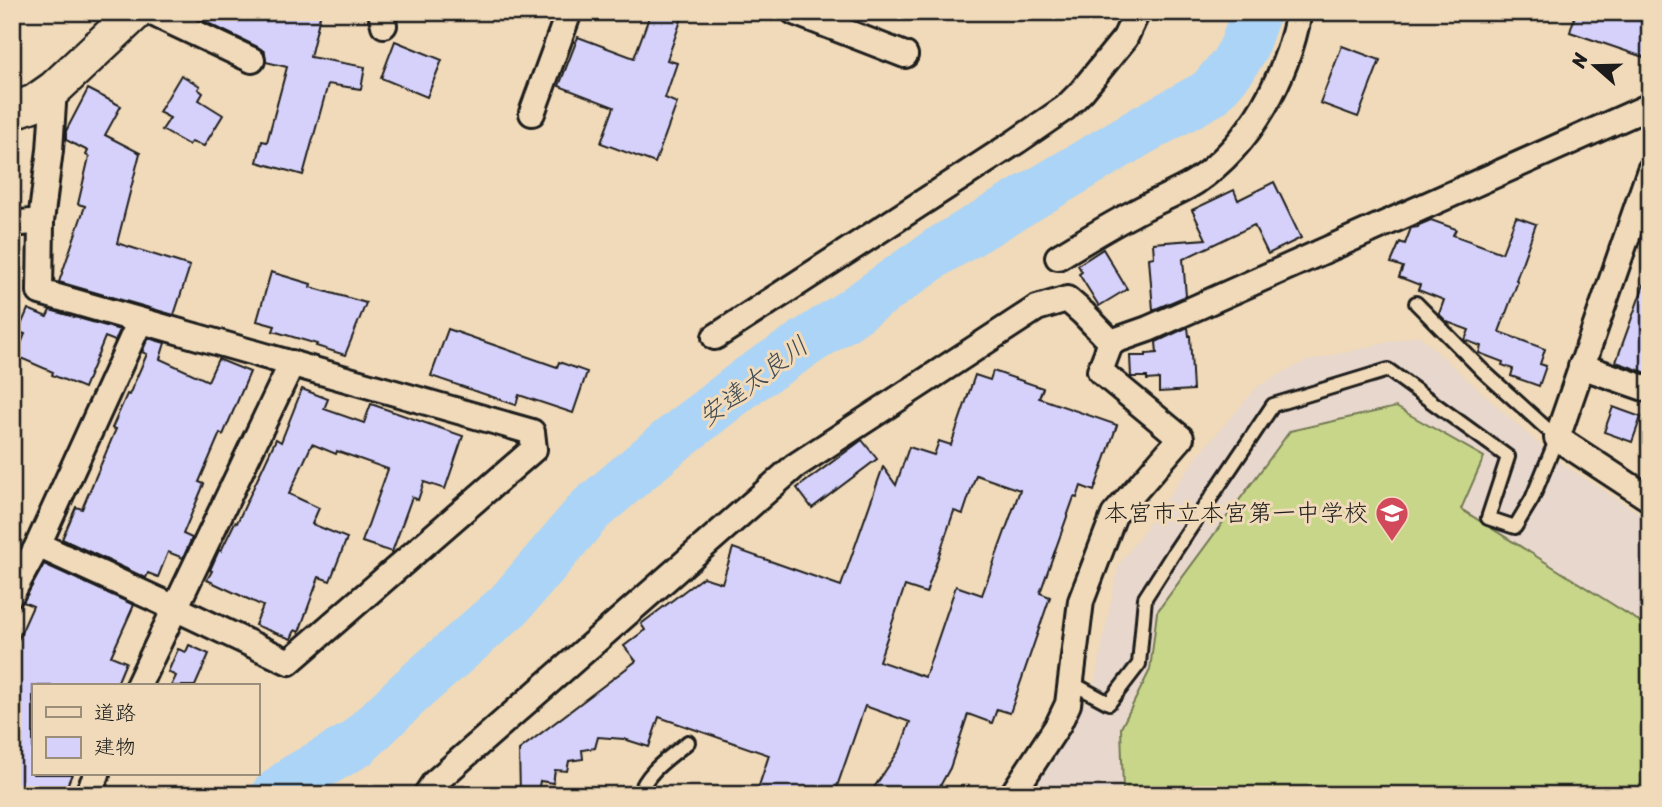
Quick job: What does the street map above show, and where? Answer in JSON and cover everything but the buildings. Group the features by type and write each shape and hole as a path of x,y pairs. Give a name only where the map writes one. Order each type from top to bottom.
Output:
{"main road":[{"path":"12,111 34,103 54,89 136,12"}],"street":[{"path":"150,12 252,60"},
{"path":"531,113 569,12"},
{"path":"794,12 905,55"},
{"path":"715,338 1065,108 1125,38 1137,12"},
{"path":"1058,257 1133,213 1194,182 1224,159 1248,132 1265,104 1283,68 1295,34 1299,12"},
{"path":"38,544 289,663 534,449 531,432 40,292 41,221 54,89"},
{"path":"1012,795 1058,725 1068,704 1081,601 1114,515 1181,438 1100,371 1111,342 1147,329 1650,106"},
{"path":"1650,170 1557,438 1650,499"},
{"path":"12,224 41,221"},
{"path":"426,795 434,783 795,466 1037,308 1049,303 1067,299 1111,342"},
{"path":"12,593 38,544 140,321"},
{"path":"139,684 292,363"},
{"path":"1581,366 1650,390"},
{"path":"87,795 96,776"}],"lane":[{"path":"1070,682 1109,703 1139,664 1146,598 1273,405 1388,370 1508,457 1488,518 1515,527 1532,499 1557,438 1483,371 1416,303"},
{"path":"639,795 643,782 654,770 688,742"}],"shaded area":[{"name":"本宮市立本宮第一中学校","path":"1419,335 1556,460 1650,520 1650,795 1024,795 1093,690 1118,566 1199,454 1258,386 1303,362"}],"green space":[{"name":"本宮市立本宮第一中学校","path":"1396,407 1484,457 1461,509 1650,628 1650,795 1130,795 1123,790 1121,728 1150,670 1157,612 1290,431"}],"waterway":[{"name":"安達太良川","path":"275,795 295,779 356,744 410,692 509,605 590,510 671,441 749,380 939,251 1210,93 1233,66 1243,49 1256,12"}],"place":[{"name":"本宮市立本宮第一中学校","path":"1392,543"}]}
